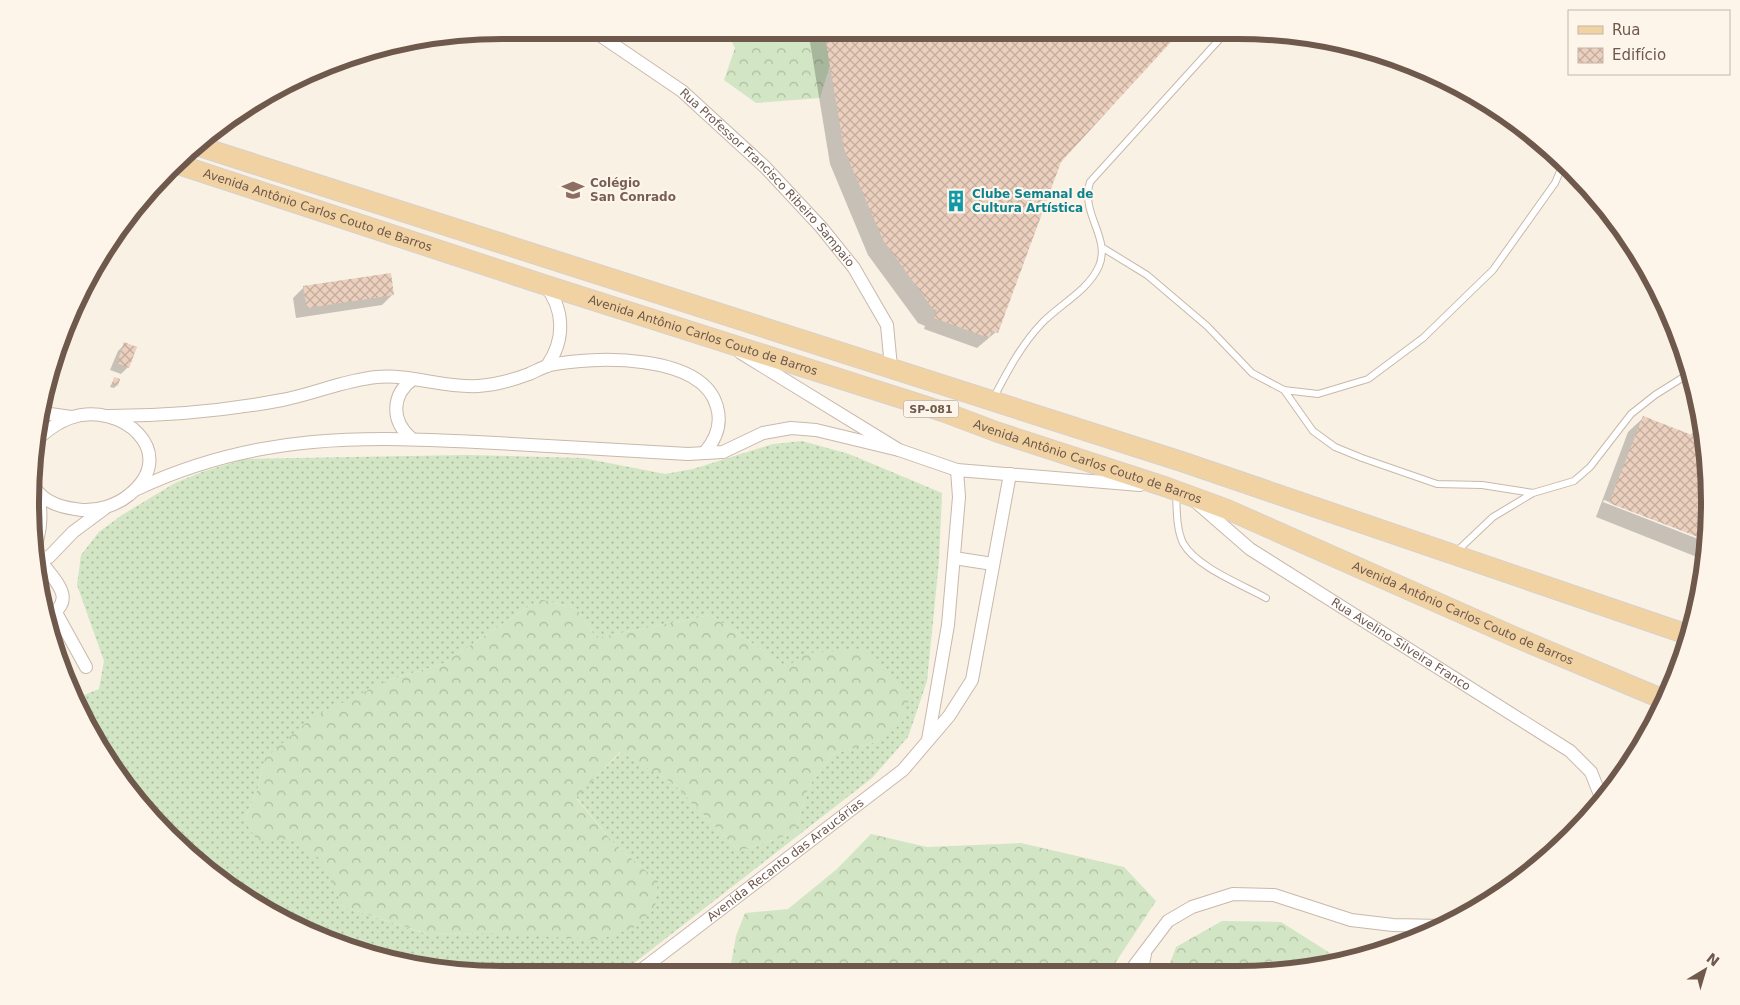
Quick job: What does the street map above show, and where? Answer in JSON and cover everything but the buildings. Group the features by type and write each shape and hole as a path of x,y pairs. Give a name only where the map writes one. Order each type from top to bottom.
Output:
{"main road":[{"name":"Avenida Antônio Carlos Couto de Barros","path":"204,148 992,400 1454,554 1682,633"},
{"name":"Avenida Antônio Carlos Couto de Barros","path":"184,166 545,285 944,412 997,432 1177,491 1658,697"}],"street":[{"name":"Rua Professor Francisco Ribeiro Sampaio","path":"605,39 682,91 765,167 822,227 854,268 887,325 891,368"},
{"path":"545,285 558,309 561,328 557,348 547,366"},
{"path":"719,341 784,378 899,450"},
{"path":"44,433 54,425 71,418 90,415 206,412 282,400 361,379 396,377 446,385 480,386 514,379 547,366 588,360 628,361 670,369 698,380 712,394 718,412 718,429 711,446 705,452"},
{"path":"411,438 397,419 396,403 402,389 413,379"},
{"path":"48,415 71,418"},
{"path":"109,416 126,422 139,432 147,446 148,468 137,489"},
{"path":"39,492 51,502 68,509 87,510 106,507 123,500 137,489 199,463 262,447 330,439 411,438 688,454 732,449 763,433 791,428 816,430 899,450 957,470 1177,491"},
{"name":"Avenida Recanto das Araucárias","path":"928,740 948,625 959,497 957,470"},
{"name":"Avenida Recanto das Araucárias","path":"646,966 903,770 918,755 928,740 949,716 972,680 1010,474"},
{"name":"Rua Avelino Silveira Franco","path":"1177,491 1250,549 1570,751 1591,772 1599,792"},
{"path":"43,559 48,557 73,532 106,507"},
{"path":"954,558 993,564"},
{"path":"43,565 59,583 61,590 62,598 53,613"},
{"path":"53,616 86,666"},
{"path":"1134,966 1168,921 1192,907 1233,894 1274,895 1352,920 1393,925 1426,926"},
{"path":"1143,966 1146,949"}],"lane":[{"path":"992,400 1013,360 1042,323 1088,283 1099,266 1103,248 1086,195 1090,182 1220,39"},
{"path":"1103,248 1148,275 1207,326 1252,373 1284,390 1318,394 1368,380 1423,338 1493,270 1555,183 1560,171"},
{"path":"1454,554 1493,517 1533,493 1574,481 1590,467 1631,414 1654,395 1684,377"},
{"path":"1284,390 1313,431 1335,447 1437,484 1482,485 1533,493"},
{"path":"1177,491 1178,526 1184,544 1196,560 1266,598"}],"green space":[{"path":"730,39 826,39 830,65 820,98 756,103 724,80 735,48"},
{"path":"802,441 849,454 942,493 939,561 927,681 908,737 872,778 630,966 502,966 442,962 412,957 353,942 297,918 245,888 220,870 175,830 154,808 117,760 80,694 84,695 99,689 104,661 77,585 81,555 99,532 122,515 175,483 202,472 245,459 467,455 583,458 665,474 693,469 773,444","holes":["540,599 577,609 596,638 711,615 787,667 879,741 833,754 809,786 794,833 739,851 674,784 621,752 576,797 615,845 658,881 486,933 427,934 344,907 320,858 290,839 244,821 257,791 265,758 389,680 442,664"]},
{"path":"540,599 577,609 596,638 711,615 787,667 805,653 864,650 886,668 910,696 901,724 879,741 833,754 809,786 794,833 739,851 674,784 620,752 576,798 615,845 658,881 655,908 633,928 599,940 486,933 428,934 344,907 319,858 290,839 258,841 244,821 257,791 265,758 313,717 389,680 442,664"},
{"path":"871,834 927,847 1021,843 1124,867 1156,901 1113,966 733,966 731,964 736,936 745,913 788,909 837,869"},
{"path":"1222,921 1281,922 1334,956 1268,965 1169,966 1176,947"}],"place":[{"name":"Colégio San Conrado","path":"573,190"},
{"name":"Clube Semanal de Cultura Artística","path":"956,201"}]}
